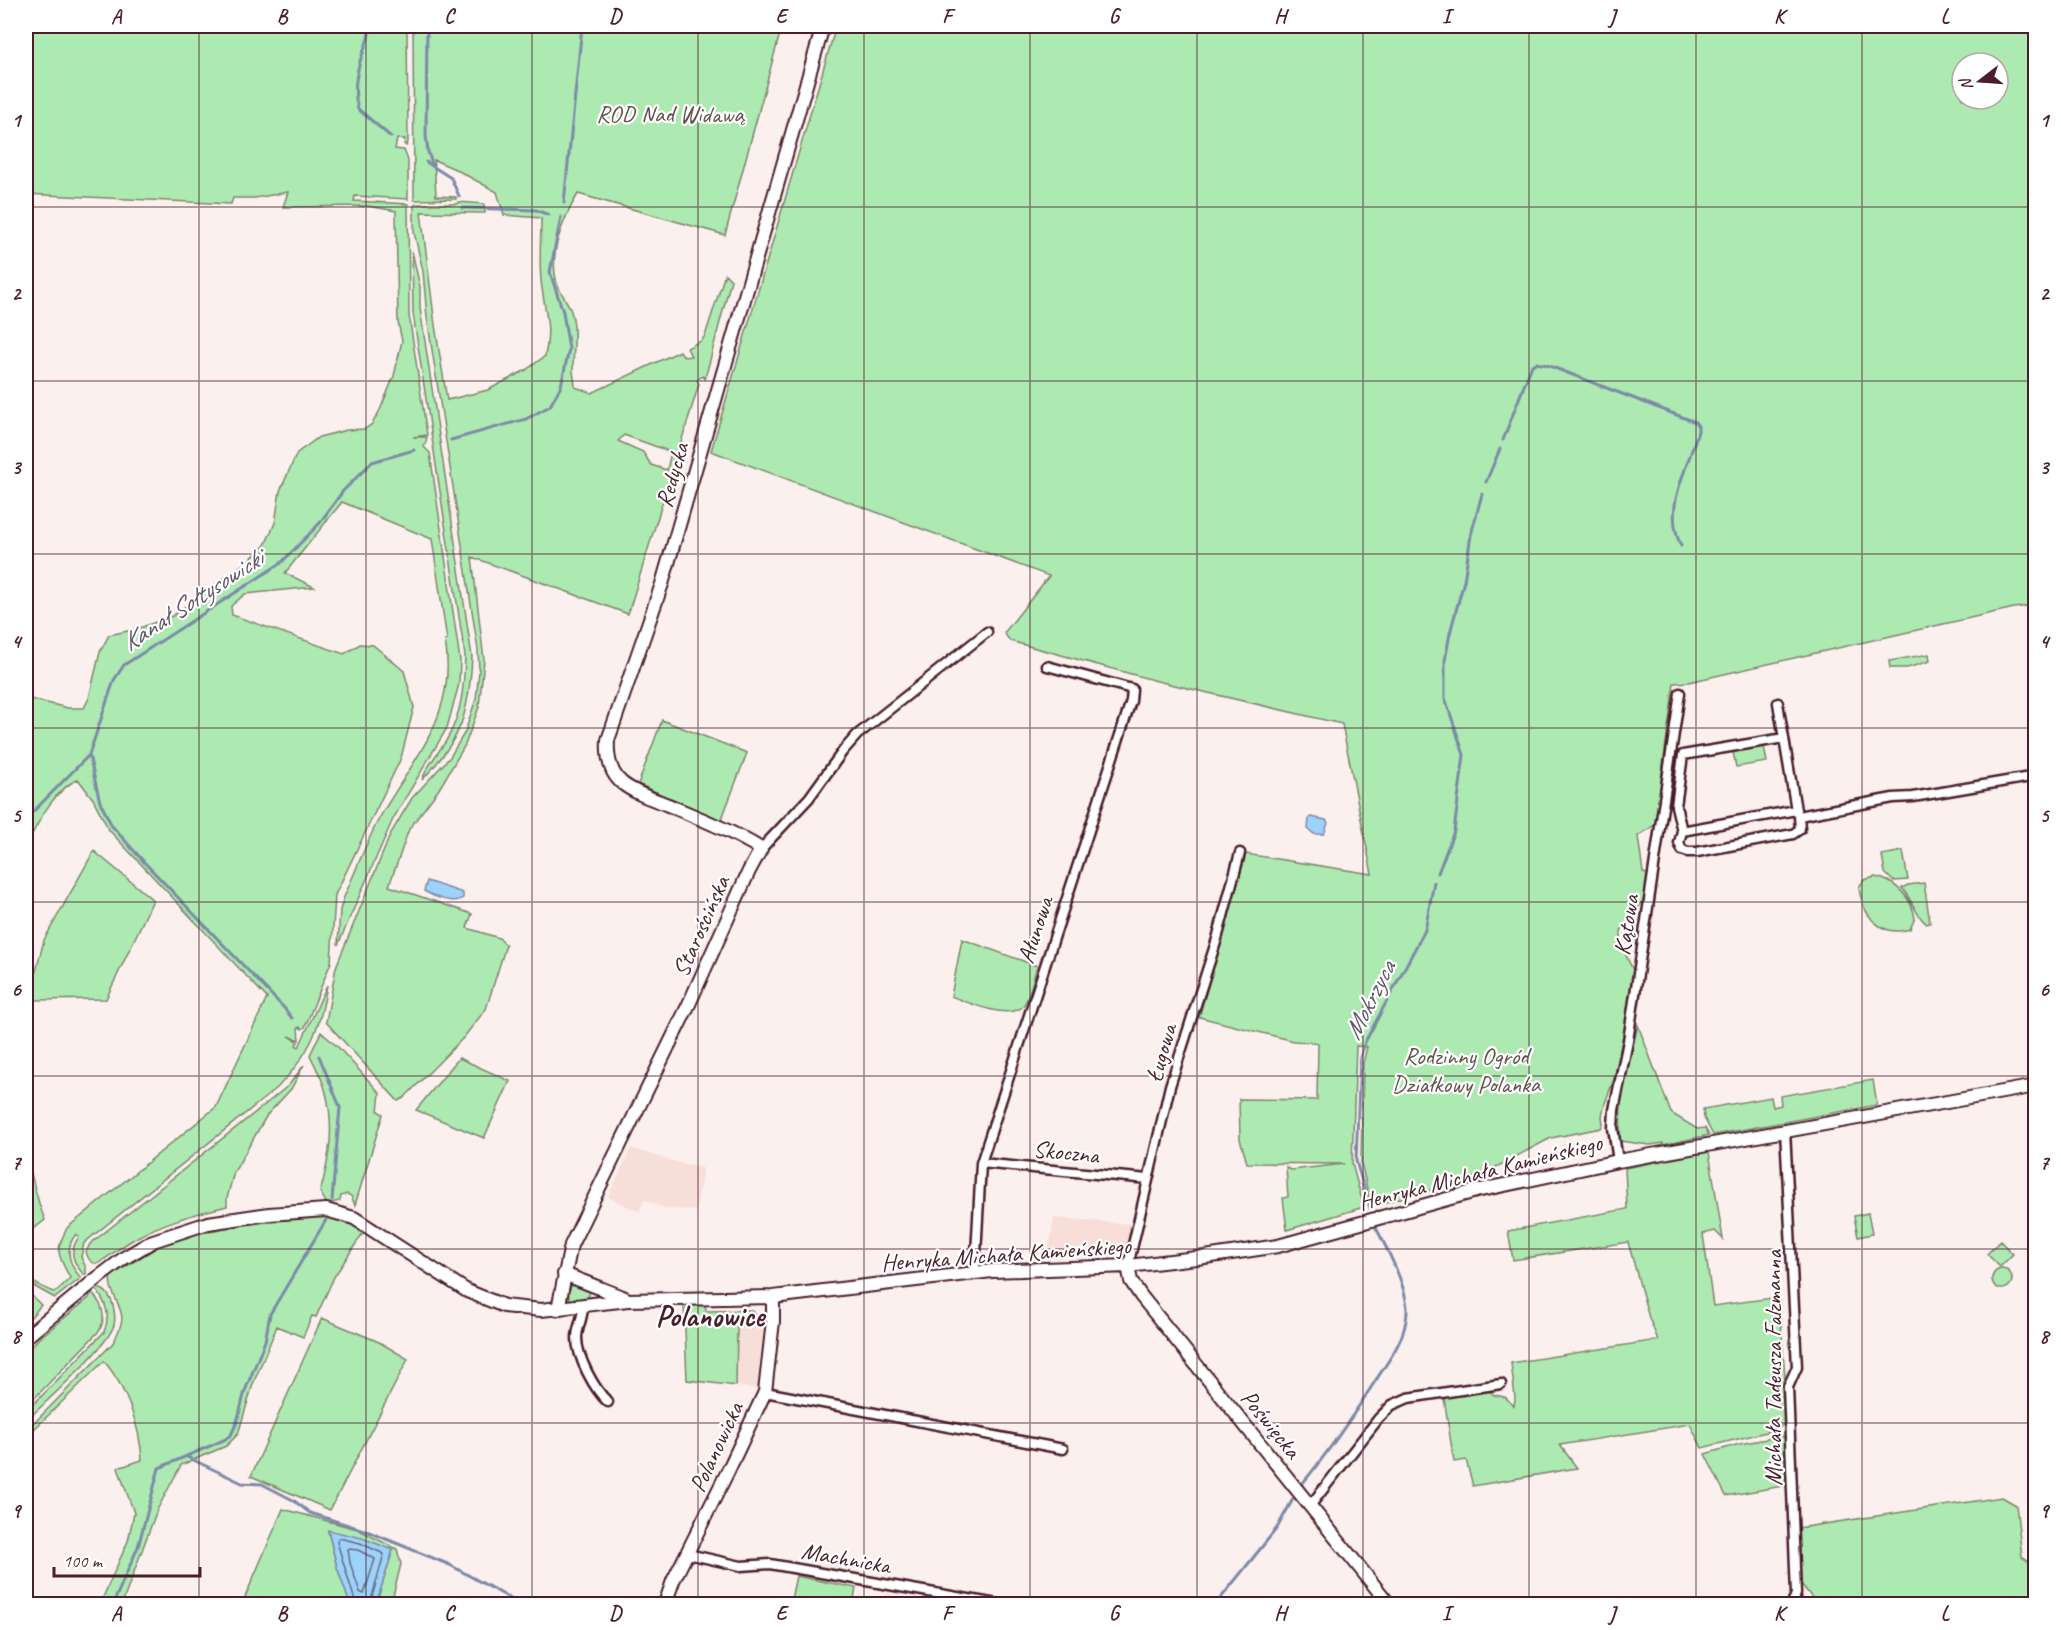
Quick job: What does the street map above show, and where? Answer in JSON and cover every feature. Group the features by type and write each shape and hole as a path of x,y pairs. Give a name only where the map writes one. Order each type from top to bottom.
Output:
{"street":[{"name":"Redycka","path":"761,849 745,838 633,790 620,782 607,756 609,740 662,584 823,26"},
{"name":"Starościńska","path":"558,1309 572,1245 629,1130 761,849 809,798 857,735 987,632"},
{"name":"Ałunowa","path":"975,1273 981,1163 1131,701 1132,688 1047,666"},
{"name":"Kątowa","path":"1618,1161 1613,1128 1614,1110 1628,1041 1680,693"},
{"path":"1778,703 1800,828 1792,834 1697,852 1682,850 1679,843 1682,831 1676,806 1683,755 1784,738"},
{"path":"1682,831 1893,798 1913,797 2036,776"},
{"name":"Ługowa","path":"1128,1266 1170,1086 1217,939 1240,853"},
{"name":"Henryka Michała Kamieńskiego","path":"26,1337 118,1262 163,1237 185,1229 226,1220 326,1210 354,1218 467,1291 504,1306 531,1310 558,1309 628,1299 772,1297 975,1273 1128,1266 1272,1247 1467,1193 1618,1161 2036,1086"},
{"name":"Michała Tadeusza Falzmanna","path":"1785,1130 1797,1367 1788,1387 1796,1594 1792,1605"},
{"name":"Skoczna","path":"981,1163 1148,1179"},
{"name":"Poświęcka","path":"1128,1266 1131,1281 1136,1289 1389,1605"},
{"path":"564,1274 628,1299"},
{"name":"Polanowicka","path":"665,1605 673,1581 765,1392 773,1321 772,1297"},
{"path":"583,1306 583,1317 577,1340 579,1350 593,1384 600,1395 608,1401"},
{"path":"1310,1506 1379,1418 1392,1405 1408,1398 1501,1384"},
{"path":"765,1392 1063,1449"},
{"name":"Machnicka","path":"688,1554 741,1566 770,1564 997,1605"}],"shaded area":[{"path":"631,1148 703,1168 696,1211 665,1208 644,1200 639,1212 608,1197"},
{"path":"1054,1218 1133,1224 1127,1254 1048,1255"},
{"path":"764,1325 762,1367 757,1389 736,1386 737,1326"},
{"path":"886,1594 916,1600 916,1604 884,1604"}],"green space":[{"path":"26,26 407,26 408,142 406,146 405,139 397,139 395,149 404,150 408,160 408,199 355,196 354,201 408,204 409,315 427,435 413,437 427,437 423,446 430,453 460,660 459,684 447,728 393,819 338,945 340,910 344,897 375,827 430,734 445,691 447,667 445,640 447,640 432,539 342,502 285,573 314,587 245,594 231,606 232,615 344,654 360,644 373,645 404,671 414,707 401,758 335,895 331,962 305,1027 298,1028 299,1040 289,1036 298,1042 296,1045 299,1047 327,985 317,1029 305,1053 277,1088 84,1243 81,1257 86,1274 83,1274 73,1257 74,1247 79,1237 76,1234 69,1251 73,1268 81,1278 55,1298 26,1282 26,1279 53,1292 70,1278 59,1253 60,1243 67,1228 216,1107 267,998 109,830 93,799 78,779 54,799 41,817 26,846 26,698 68,708 84,708 89,698 100,652 109,635 137,629 172,616 249,560 265,545 275,523 280,491 297,453 319,437 347,430 365,429 372,424 394,376 402,341 398,322 396,211 368,206 283,207 288,192 255,198 233,198 231,204 26,194"},
{"name":"ROD Nad Widawą","path":"413,26 782,26 725,235 578,194 562,226 554,262 558,286 569,305 573,319 575,387 592,393 680,351 684,357 691,356 687,348 701,341 705,336 725,274 731,280 705,379 703,376 697,380 699,384 628,614 472,557 484,660 479,707 465,745 439,789 409,829 389,886 472,914 467,928 499,938 506,945 486,1009 464,1037 404,1098 398,1101 326,1022 336,967 391,833 412,798 450,757 465,732 476,699 479,671 478,650 427,317 423,271 414,232 414,206 416,204 457,204 458,202 484,204 485,213 421,212 447,400 488,390 526,370 545,356 548,335 540,272 541,218 504,215 497,192 434,160 436,196 456,197 456,199 414,200","holes":["624,435 671,452 667,470 651,465 643,452 618,441"]},
{"name":"Rodzinny Ogród Działkowy Polanka","path":"836,26 2035,26 2035,605 1689,682 1674,683 1655,825 1638,836 1643,873 1648,874 1645,898 1621,931 1621,945 1634,972 1614,1079 1605,1103 1601,1128 1551,1138 1481,1175 1371,1206 1361,1163 1363,1063 1367,1047 1356,1046 1352,1164 1364,1207 1287,1230 1283,1198 1288,1197 1286,1167 1291,1170 1344,1164 1247,1163 1240,1139 1239,1099 1317,1100 1318,1043 1294,1041 1199,1017 1246,854 1372,874 1342,724 1157,681 1010,641 1004,633 1049,576 711,451"},
{"path":"412,251 420,287 420,308 472,657 469,694 461,724 446,751 422,780 456,721 463,689 465,656 413,313"},
{"path":"1929,654 1930,661 1907,668 1890,668 1889,661"},
{"path":"662,720 747,753 721,821 638,784"},
{"path":"1764,747 1767,762 1736,767 1733,752"},
{"path":"94,851 153,900 106,999 33,1000 30,994 44,940"},
{"path":"1903,851 1908,880 1893,881 1885,873 1882,855"},
{"path":"1875,877 1896,886 1906,897 1915,918 1910,929 1899,931 1881,927 1869,915 1864,907 1859,887 1864,880"},
{"path":"1924,883 1930,923 1927,924 1902,888"},
{"path":"962,939 1037,966 1023,1006 1008,1012 998,1011 951,996"},
{"path":"1638,1025 1671,1113 1697,1129 1705,1128 1709,1135 1663,1145 1663,1143 1650,1145 1620,1141 1621,1096"},
{"path":"321,1032 380,1093 378,1111 383,1114 355,1205 351,1196 347,1194 341,1196 340,1201 327,1204 320,1192 329,1154 330,1115 324,1085 310,1055"},
{"path":"459,1058 510,1081 484,1138 416,1110"},
{"path":"304,1065 291,1089 267,1115 234,1172 227,1206 168,1223 145,1233 99,1263 90,1261 86,1252 90,1244 289,1085"},
{"path":"1873,1080 1877,1105 1713,1135 1704,1118 1703,1109 1771,1097 1773,1107 1781,1105 1780,1096"},
{"path":"1709,1152 1723,1239 1715,1231 1703,1234 1713,1306 1779,1297 1785,1377 1783,1381 1785,1423 1778,1429 1702,1448 1690,1424 1560,1445 1577,1468 1473,1486 1466,1460 1454,1462 1444,1398 1489,1390 1494,1395 1505,1397 1514,1406 1511,1363 1658,1340 1649,1318 1628,1242 1513,1260 1508,1231 1627,1209 1625,1168"},
{"path":"26,1156 45,1220 26,1231"},
{"path":"1868,1213 1872,1234 1858,1237 1854,1216"},
{"path":"319,1216 341,1219 360,1228 359,1231 363,1233 334,1277 316,1317 312,1316 303,1337 277,1326 253,1384 238,1434 226,1446 181,1465 157,1510 122,1604 100,1604 128,1541 134,1513 118,1468 142,1460 131,1408 119,1383 104,1361 26,1437 26,1429 113,1343 122,1319 111,1287 111,1276 162,1244 195,1234 265,1220"},
{"path":"2000,1241 2013,1254 2000,1267 1987,1254"},
{"path":"1998,1269 2006,1269 2012,1275 2012,1283 2006,1289 1998,1289 1992,1283 1992,1275"},
{"path":"573,1285 590,1290 588,1300 570,1300 569,1292"},
{"path":"95,1288 105,1292 112,1302 115,1322 109,1335 88,1360 26,1421 26,1412 104,1332 107,1320 106,1309"},
{"path":"26,1290 41,1305 26,1323"},
{"path":"91,1292 98,1300 103,1314 100,1330 26,1407 26,1353 38,1339 89,1298"},
{"path":"705,1304 706,1311 752,1310 764,1325 737,1327 736,1386 687,1380 684,1305"},
{"path":"322,1318 379,1342 408,1359 330,1510 251,1476"},
{"path":"1782,1436 1788,1440 1788,1485 1726,1496 1705,1454"},
{"path":"2002,1497 2016,1505 2022,1557 2035,1566 2035,1604 1817,1604 1801,1584 1798,1528"},
{"path":"283,1509 357,1529 397,1549 401,1564 391,1604 376,1604 393,1550 328,1531 350,1604 242,1604"},
{"path":"796,1576 856,1588 853,1604 790,1604"}],"water":[{"path":"1311,817 1326,820 1328,823 1324,834 1314,834 1308,829"},
{"path":"427,881 463,893 463,898 454,901 433,896 424,891"},
{"path":"328,1530 362,1538 393,1550 376,1604 350,1604 337,1567"}],"waterway":[{"name":"Kanał Sołtysowicki","path":"369,26 357,77 356,103 358,109 391,137"},
{"path":"427,26 426,136 433,167"},
{"path":"564,203 582,26"},
{"name":"Kanał Sołtysowicki","path":"426,162 451,178 459,196"},
{"name":"Kanał Sołtysowicki","path":"462,208 536,210 549,215"},
{"name":"Kanał Sołtysowicki","path":"451,440 526,419 550,406 561,386 569,349 563,312 550,272 561,217"},
{"path":"1503,440 1532,365 1536,363 1547,365 1695,422 1698,431 1675,502 1674,517 1681,546"},
{"path":"1486,482 1500,449"},
{"name":"Kanał Sołtysowicki","path":"292,1018 112,826 100,802 89,755 114,680 124,665 281,563 319,524 343,491 372,462 414,450"},
{"name":"Mokrzyca","path":"1438,873 1454,831 1464,755 1445,698 1445,661 1464,581 1471,535 1482,494"},
{"path":"26,819 89,755"},
{"name":"Mokrzyca","path":"1370,1208 1356,1161 1360,1058 1365,1042 1425,930 1434,882"},
{"name":"Kanał Sołtysowicki","path":"319,1056 340,1107 332,1200"},
{"name":"Kanał Sołtysowicki","path":"113,1604 138,1547 159,1468 231,1435 245,1391 265,1341 270,1314 326,1220"},
{"name":"Mokrzyca","path":"1302,1484 1330,1448 1389,1360 1406,1322 1404,1292 1396,1268 1375,1226"},
{"path":"187,1457 242,1483 262,1484 293,1500 310,1513 364,1530 450,1565 520,1604"},
{"name":"Mokrzyca","path":"1216,1604 1277,1528 1293,1499"}],"district":[{"name":"Polanowice","path":"710,1316"}]}
